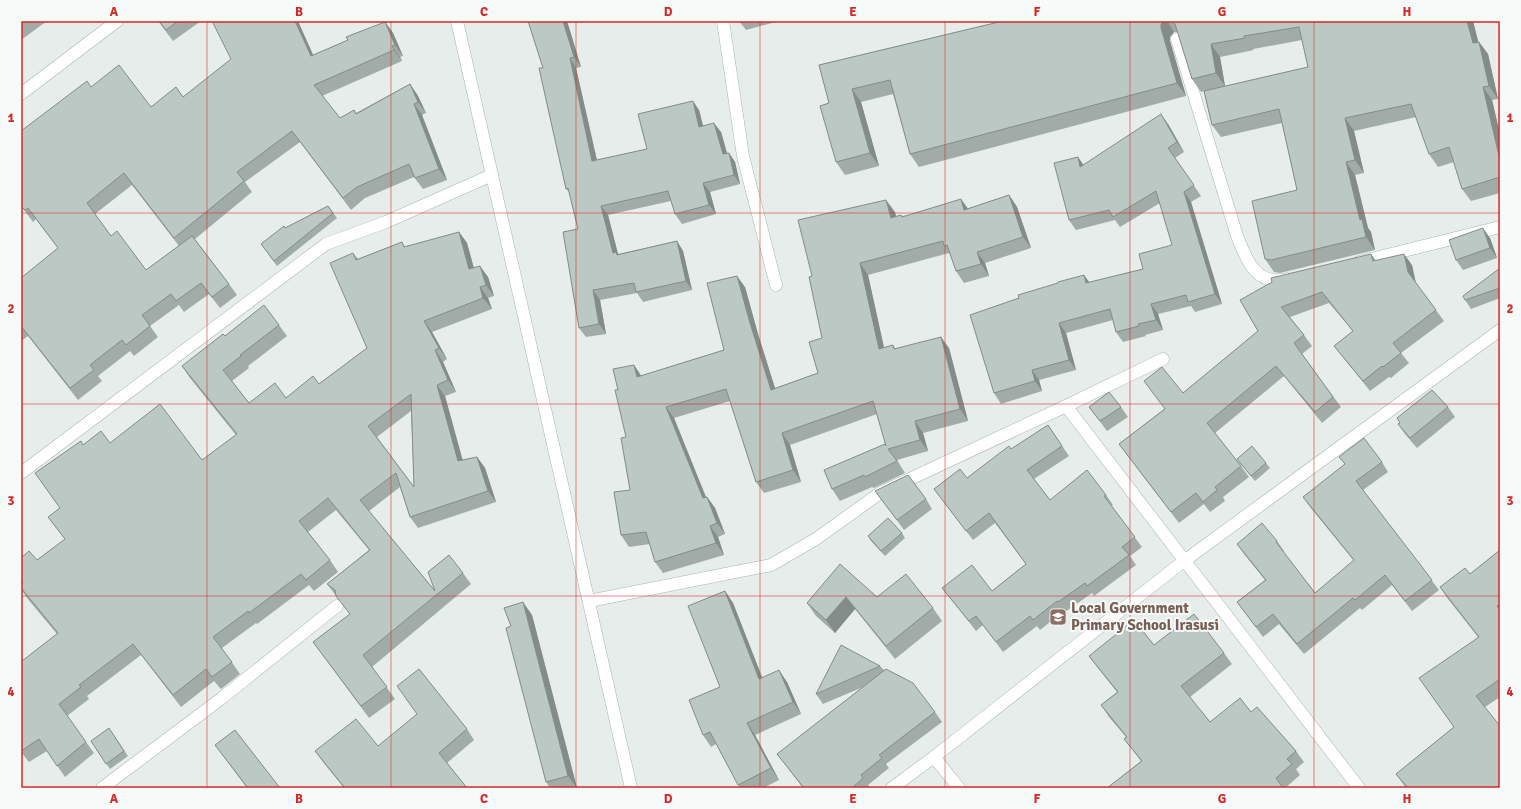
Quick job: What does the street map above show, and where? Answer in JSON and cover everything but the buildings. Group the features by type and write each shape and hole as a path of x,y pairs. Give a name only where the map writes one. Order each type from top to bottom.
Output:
{"street":[{"path":"21,94 117,21"},
{"path":"457,21 631,788"},
{"path":"723,21 742,156 776,285"},
{"path":"1177,38 1236,236 1248,262 1263,277 1280,281 1295,277"},
{"path":"21,473 326,244 386,222 492,175"},
{"path":"1348,264 1500,227"},
{"path":"892,788 934,757 1184,561 1500,330"},
{"path":"589,601 771,565 816,539 880,494 1066,406 1163,358"},
{"path":"1066,406 1359,788"},
{"path":"102,788 222,698 337,606"},
{"path":"934,757 959,788"}],"place":[{"name":"Local Government Primary School Irasusi","path":"1058,617"}]}
